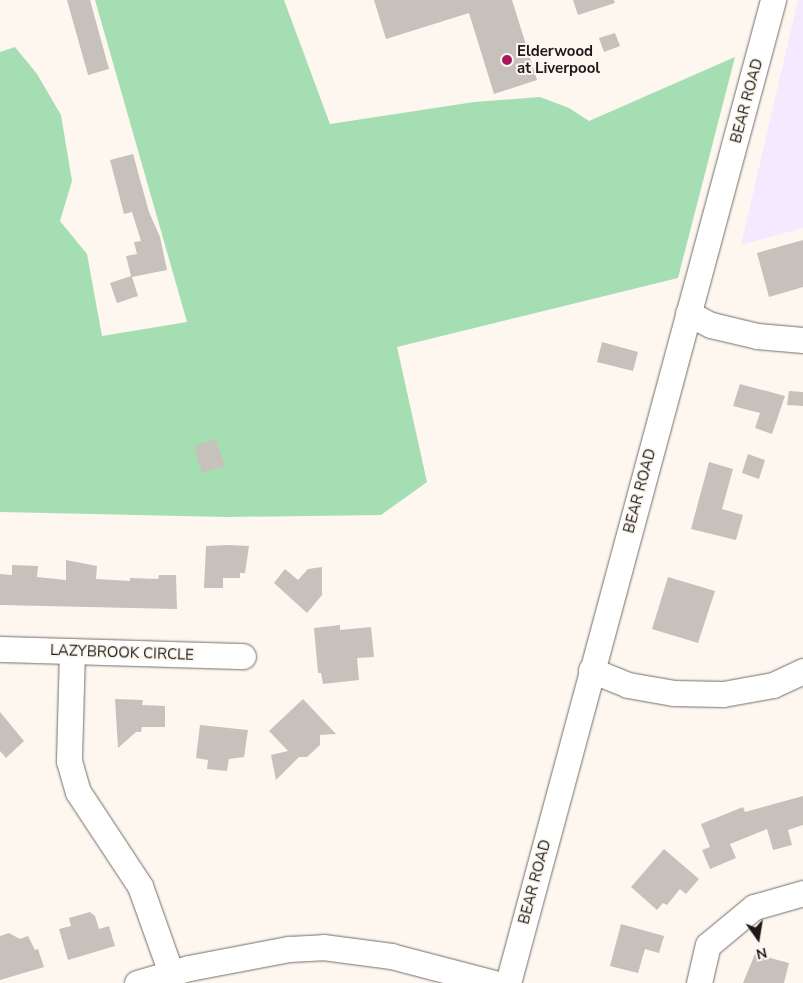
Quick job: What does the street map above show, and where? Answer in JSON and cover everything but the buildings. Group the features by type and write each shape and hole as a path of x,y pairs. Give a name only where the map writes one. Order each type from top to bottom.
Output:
{"street":[{"name":"BEAR ROAD","path":"508,983 773,0"},
{"path":"688,313 711,325 757,336 803,340"},
{"name":"LAZYBROOK CIRCLE","path":"0,649 243,656"},
{"path":"72,652 69,761 78,792 140,886 171,972"},
{"path":"591,670 628,685 674,693 724,694 773,685 803,670"},
{"path":"699,983 708,944 754,907 803,893"},
{"path":"137,983 171,972 289,949 324,947 392,956 494,983"}],"shaded area":[{"path":"798,0 803,0 803,228 741,245"}],"green space":[{"path":"95,0 284,0 330,124 474,102 540,97 569,108 589,121 735,57 678,278 397,347 427,482 381,515 227,517 0,512 0,52 15,47 37,74 61,115 72,181 60,221 87,254 102,336 187,322"}],"place":[{"name":"Elderwood at Liverpool","path":"507,60"}]}
